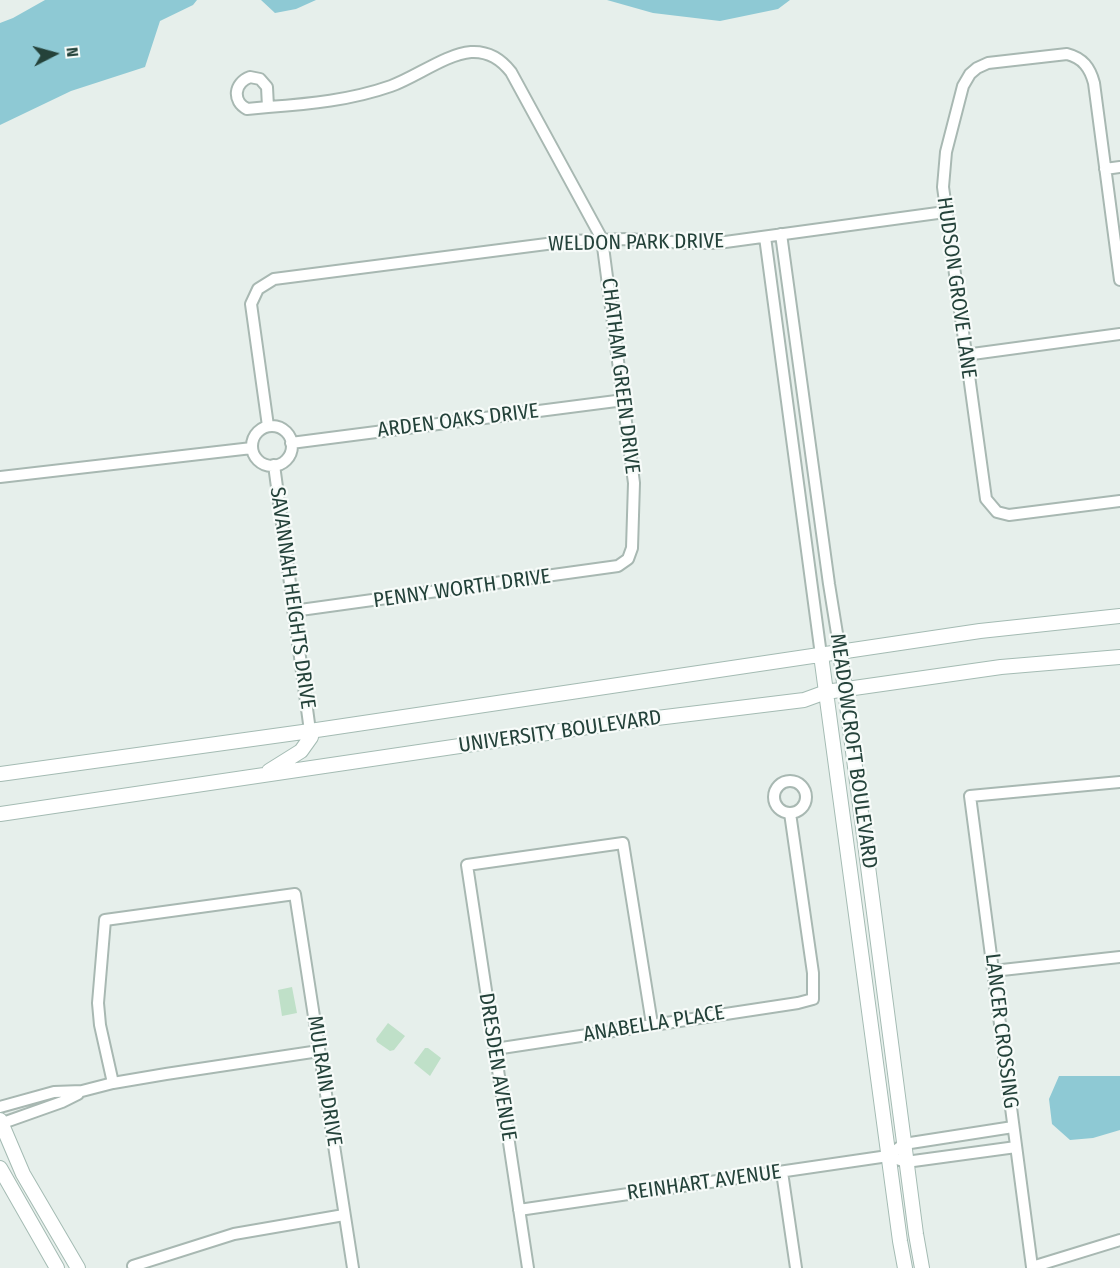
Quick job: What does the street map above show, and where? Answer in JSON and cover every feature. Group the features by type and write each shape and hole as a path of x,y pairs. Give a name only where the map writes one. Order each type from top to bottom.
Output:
{"main road":[{"name":"UNIVERSITY BOULEVARD","path":"0,774 310,731 980,631 1120,616"},
{"path":"1103,658 1120,646"},
{"name":"MEADOWCROFT BOULEVARD","path":"840,652 906,1162 922,1268"},
{"name":"MEADOWCROFT BOULEVARD","path":"821,655 905,1268"},
{"name":"UNIVERSITY BOULEVARD","path":"0,814 608,724 804,700 826,692 1012,666 1120,657"},
{"path":"262,776 301,751 311,736 310,731"},
{"path":"0,1122 22,1174 78,1268"},
{"path":"0,1168 57,1268"}],"street":[{"name":"CHATHAM GREEN DRIVE","path":"268,107 330,102 370,93 408,80 461,53 482,52 496,58 511,72 602,239 634,483 632,548 628,559"},
{"name":"HUDSON GROVE LANE","path":"1105,169 1094,83 1091,73 1081,60 1072,55 1056,54 988,63 972,72 963,86 946,152 943,186 986,499 998,512 1009,515 1120,501"},
{"path":"1120,167 1105,169 1120,280"},
{"name":"WELDON PARK DRIVE","path":"268,426 251,304 258,289 268,281 570,241 602,239 704,243 765,237 945,212"},
{"name":"MEADOWCROFT BOULEVARD","path":"781,234 840,652"},
{"name":"MEADOWCROFT BOULEVARD","path":"765,237 821,655"},
{"path":"965,355 1120,334"},
{"name":"ARDEN OAKS DRIVE","path":"291,443 624,400"},
{"path":"268,426 283,429 289,435 291,443 291,450 287,458 274,465 260,462 252,448 256,433 268,426"},
{"path":"0,477 252,448"},
{"name":"SAVANNAH HEIGHTS DRIVE","path":"274,465 310,731"},
{"name":"PENNY WORTH DRIVE","path":"293,611 611,568 628,559"},
{"name":"LANCER CROSSING","path":"1032,1267 970,796 1120,782"},
{"name":"ANABELLA PLACE","path":"495,1049 813,999 813,973 790,813"},
{"name":"DRESDEN AVENUE","path":"528,1268 467,865 623,843 652,1024"},
{"name":"MULRAIN DRIVE","path":"113,1083 98,1003 105,920 295,894 353,1268"},
{"path":"993,971 1120,957"},
{"path":"0,1107 54,1092 82,1091 113,1083 319,1051"},
{"path":"0,1122 62,1102 82,1091"},
{"name":"REINHART AVENUE","path":"888,1156 904,1144 1013,1127"},
{"name":"REINHART AVENUE","path":"519,1210 888,1156 906,1162 1016,1147"},
{"path":"782,1172 796,1268"},
{"path":"133,1266 234,1234 344,1215"},
{"path":"1032,1267 1120,1240"}],"green space":[{"path":"292,987 297,1013 282,1016 278,990"},
{"path":"388,1023 405,1036 394,1050 390,1051 376,1039"},
{"path":"425,1048 441,1058 430,1076 414,1063"}],"water":[{"path":"45,0 197,0 193,5 160,21 145,67 71,91 0,125 0,23"},
{"path":"261,0 316,0 296,9 275,13"},
{"path":"607,0 790,0 778,9 720,21 653,13"},
{"path":"1059,1076 1120,1076 1120,1130 1093,1138 1070,1140 1052,1124 1049,1099"}]}
